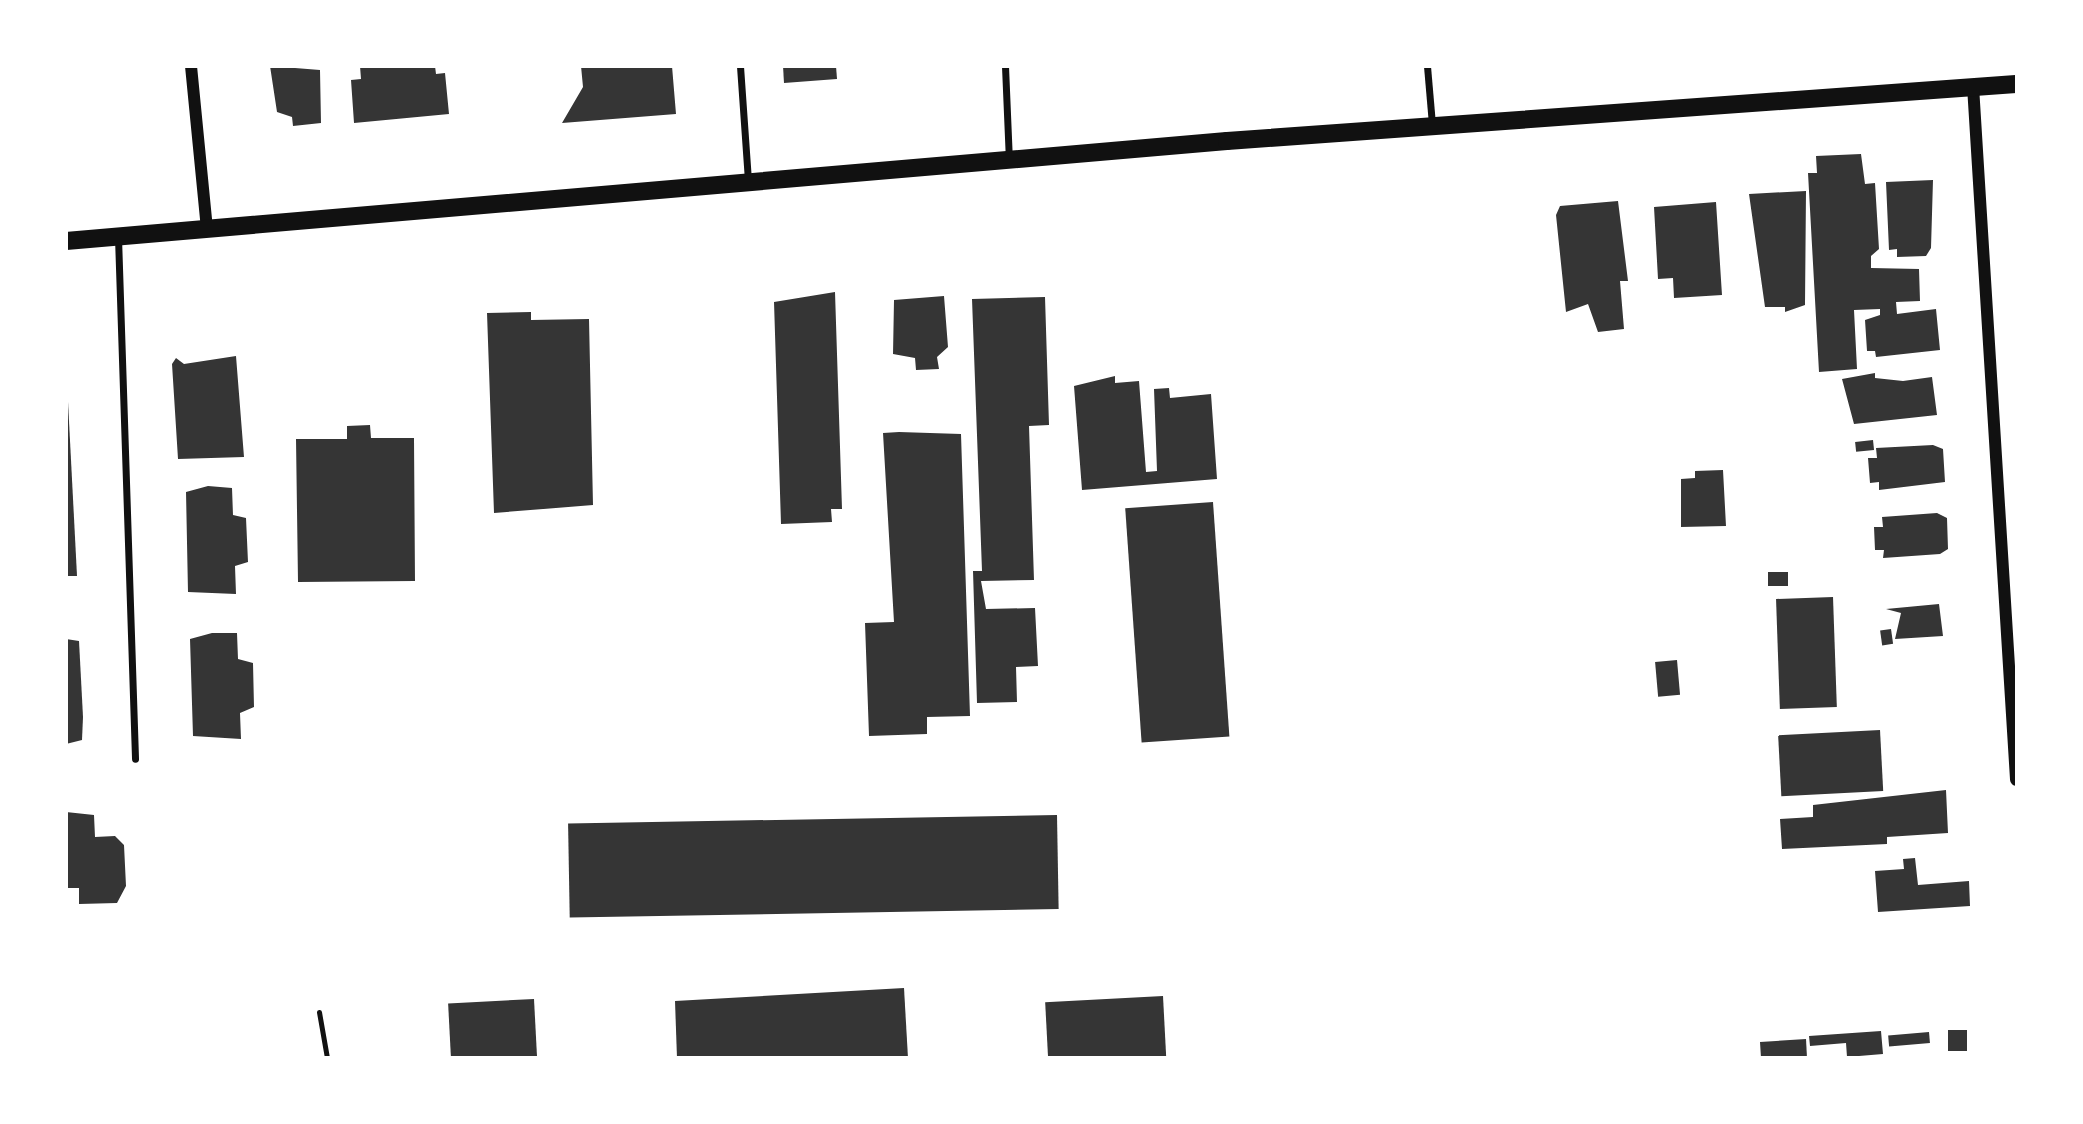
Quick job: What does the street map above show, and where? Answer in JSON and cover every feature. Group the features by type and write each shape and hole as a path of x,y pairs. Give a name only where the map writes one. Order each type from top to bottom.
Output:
{"main road":[{"path":"66,241 1432,125 2017,84"}],"street":[{"path":"191,66 207,229"},
{"path":"740,66 748,182"},
{"path":"1005,66 1009,160"},
{"path":"1427,66 1432,125"},
{"path":"1973,86 2017,780"},
{"path":"118,237 135,759"}],"lane":[{"path":"319,1012 327,1058"}],"building":[{"path":"270,66 320,70 321,123 293,126 292,117 277,112"},
{"path":"360,66 435,66 436,74 445,73 449,114 354,123 351,80 361,79"},
{"path":"581,66 672,66 676,114 562,123 583,87"},
{"path":"783,66 836,66 837,79 784,83"},
{"path":"1861,154 1865,184 1875,183 1879,249 1871,256 1871,268 1919,269 1920,301 1896,302 1897,314 1936,309 1940,350 1876,357 1875,351 1867,351 1865,320 1880,315 1880,309 1854,310 1857,369 1819,372 1808,173 1817,173 1816,156"},
{"path":"1933,180 1931,248 1926,256 1897,257 1897,249 1889,250 1886,182"},
{"path":"1806,191 1805,305 1785,312 1785,307 1765,307 1749,194"},
{"path":"1618,201 1628,281 1620,281 1624,329 1598,332 1588,304 1566,312 1556,215 1560,206"},
{"path":"1716,202 1722,295 1674,298 1673,278 1658,279 1654,207"},
{"path":"835,292 842,509 831,509 832,522 781,524 774,302"},
{"path":"944,296 948,347 937,357 939,369 916,370 915,358 893,354 894,300"},
{"path":"1045,297 1049,425 1029,426 1034,580 981,581 986,609 1035,608 1038,666 1016,667 1017,702 977,703 973,571 982,571 972,299"},
{"path":"531,312 531,320 589,319 593,505 494,513 487,313"},
{"path":"236,356 244,457 178,459 172,364 176,358 184,364"},
{"path":"66,363 77,576 66,576"},
{"path":"1875,373 1875,378 1903,381 1932,377 1937,415 1854,424 1842,379"},
{"path":"1115,376 1115,383 1139,381 1146,472 1157,471 1154,389 1169,388 1170,398 1211,394 1217,479 1082,490 1074,386"},
{"path":"370,425 371,438 414,438 415,581 298,582 296,439 347,439 347,426"},
{"path":"883,433 961,434 970,716 927,717 927,734 869,736 865,623 894,622"},
{"path":"1873,440 1874,450 1856,452 1855,442"},
{"path":"1933,445 1943,449 1945,482 1879,490 1879,482 1870,483 1868,458 1877,458 1876,448"},
{"path":"1723,470 1726,526 1681,527 1681,479 1695,478 1695,471"},
{"path":"208,486 232,488 233,515 246,518 248,562 235,566 236,594 188,592 186,492"},
{"path":"1213,502 1229,736 1142,743 1125,508"},
{"path":"1937,513 1947,518 1948,549 1940,554 1883,558 1884,550 1875,550 1874,527 1883,527 1882,517"},
{"path":"1768,572 1788,572 1788,586 1768,586"},
{"path":"1833,597 1837,707 1780,709 1776,599"},
{"path":"1939,604 1943,636 1895,639 1901,613 1886,609"},
{"path":"1891,629 1893,644 1882,645 1880,631"},
{"path":"212,633 237,633 238,659 253,663 254,707 240,713 241,739 193,736 190,639"},
{"path":"66,639 79,641 83,717 82,740 66,744"},
{"path":"1677,660 1680,695 1658,697 1655,662"},
{"path":"1880,730 1883,791 1781,796 1778,735"},
{"path":"1946,790 1948,833 1887,837 1887,844 1782,849 1780,819 1813,817 1813,805"},
{"path":"66,812 94,815 95,837 115,836 124,845 126,886 117,903 79,904 79,888 66,888"},
{"path":"1057,815 1059,909 570,918 568,824"},
{"path":"1915,858 1918,885 1969,881 1970,906 1878,912 1875,871 1904,869 1903,859"},
{"path":"904,988 908,1058 677,1058 675,1001"},
{"path":"1163,996 1166,1058 1048,1058 1045,1002"},
{"path":"534,999 537,1058 451,1058 448,1004"},
{"path":"1948,1030 1967,1030 1967,1051 1948,1051"},
{"path":"1881,1031 1883,1054 1847,1057 1846,1043 1810,1046 1809,1036"},
{"path":"1929,1032 1930,1043 1889,1047 1888,1036"},
{"path":"1806,1039 1807,1058 1761,1058 1760,1042"}]}
